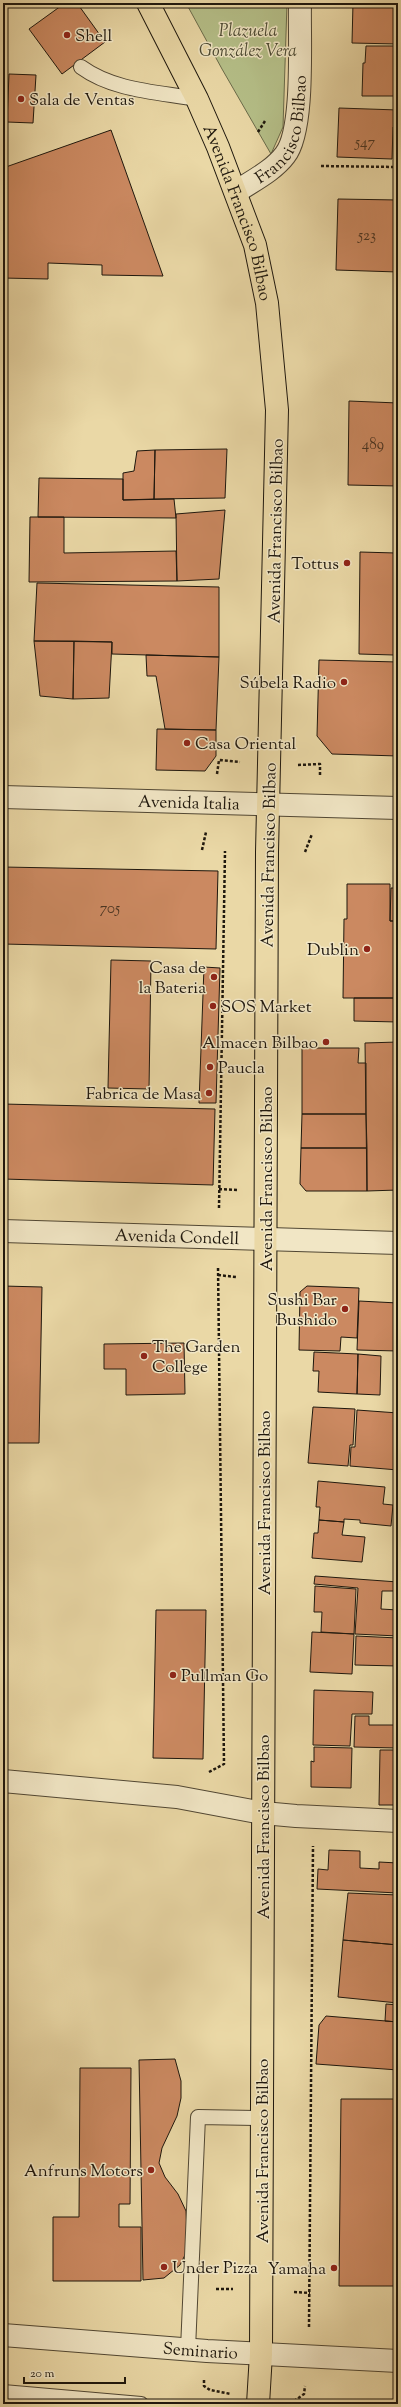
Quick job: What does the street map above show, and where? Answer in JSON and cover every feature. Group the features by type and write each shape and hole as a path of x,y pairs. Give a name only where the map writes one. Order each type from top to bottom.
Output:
{"main road":[{"name":"Avenida Francisco Bilbao","path":"148,3 197,99 236,192 255,245 267,303 277,410 268,805 261,2354 258,2404"}],"street":[{"name":"Francisco Bilbao","path":"236,192 270,169 286,155 294,137 298,111 300,3"},
{"name":"Avenida Italia","path":"3,797 398,808"},
{"name":"Avenida Condell","path":"3,1231 398,1243"},
{"path":"3,1781 97,1788 177,1797 263,1813 398,1821"},
{"name":"Seminario","path":"3,2335 261,2354 398,2361"}],"lane":[{"path":"81,67 96,78 112,84 197,99"},
{"path":"188,2349 198,2117 262,2118"},
{"path":"3,2392 141,2404"}],"path":[{"path":"321,166 398,167"},
{"path":"219,760 243,762"},
{"path":"295,765 320,764 319,783"},
{"path":"305,852 314,828"},
{"path":"202,850 206,829"},
{"path":"219,1215 225,851"},
{"path":"219,1189 243,1191"},
{"path":"205,1774 224,1764 218,1262"},
{"path":"218,1275 239,1277"},
{"path":"308,2333 310,2293 313,1846"},
{"path":"214,2289 236,2289"},
{"path":"294,2292 310,2293"},
{"path":"204,2377 204,2386 210,2390 237,2395"},
{"path":"290,2404 304,2394 305,2383"}],"green space":[{"name":"Plazuela González Vera","path":"186,3 287,3 283,127 271,154 222,69"}],"building":[{"name":"Shell","path":"65,3 77,3 105,42 62,74 29,29"},
{"path":"353,3 398,3 398,44 352,43"},
{"path":"366,46 395,46 395,61 398,61 398,96 362,96 363,63 365,63"},
{"name":"Sala de Ventas","path":"9,74 36,75 33,123 7,122"},
{"path":"339,108 398,110 398,127 393,127 392,159 337,157"},
{"path":"111,130 163,276 102,275 102,265 48,263 48,279 3,278 3,168"},
{"path":"338,199 398,200 398,272 336,270"},
{"path":"349,401 398,403 398,486 348,485"},
{"path":"227,449 225,498 154,499 155,450"},
{"path":"155,450 154,499 123,500 123,473 134,471 137,451"},
{"path":"39,478 123,479 123,500 174,499 176,518 38,517"},
{"path":"225,510 219,579 177,581 176,514"},
{"path":"30,517 64,517 64,553 176,551 177,581 29,582"},
{"path":"360,552 396,553 394,655 359,654"},
{"path":"37,583 219,587 219,657 112,654 112,642 34,641"},
{"path":"34,641 74,641 73,699 40,696"},
{"path":"74,641 112,642 109,698 73,699"},
{"path":"146,655 219,657 216,730 165,729 156,676 147,676"},
{"path":"319,660 398,662 398,756 332,754 317,736"},
{"name":"Casa Oriental","path":"157,729 216,730 216,756 205,771 156,770"},
{"path":"3,867 218,871 216,949 3,944"},
{"path":"347,884 390,884 390,921 395,921 394,998 343,998 344,919 347,919"},
{"path":"391,888 398,888 398,1022 354,1021 354,998 394,998 395,921 390,921"},
{"path":"111,960 151,961 149,1089 108,1088"},
{"path":"204,967 220,968 216,1103 199,1103"},
{"path":"398,1042 398,1190 367,1191 365,1043"},
{"path":"302,1048 359,1048 358,1063 366,1063 366,1114 302,1114"},
{"path":"3,1104 215,1109 213,1185 3,1179"},
{"path":"302,1114 366,1114 367,1148 301,1148"},
{"path":"301,1148 367,1148 367,1191 306,1191 300,1184"},
{"path":"3,1286 42,1287 39,1443 3,1443"},
{"path":"307,1286 359,1288 357,1338 341,1337 340,1351 299,1350 300,1292"},
{"path":"359,1301 398,1303 398,1351 357,1350"},
{"name":"The Garden College","path":"184,1343 185,1394 126,1395 126,1369 104,1369 104,1344"},
{"path":"314,1352 358,1354 357,1394 318,1392 319,1371 313,1371"},
{"path":"358,1354 381,1356 380,1395 357,1394"},
{"path":"313,1407 355,1409 353,1445 350,1445 348,1466 308,1463"},
{"path":"357,1410 398,1413 398,1470 350,1466 351,1447 355,1447"},
{"path":"318,1481 385,1487 383,1504 393,1505 391,1526 360,1523 360,1520 344,1519 344,1522 319,1520 320,1507 316,1507"},
{"path":"319,1520 344,1522 342,1535 365,1537 362,1562 312,1558 314,1533 318,1533"},
{"path":"395,1541 398,1541 398,1580 395,1580 397,1564 395,1564"},
{"path":"315,1576 398,1582 398,1591 382,1591 381,1609 398,1610 398,1636 355,1634 358,1588 314,1584"},
{"path":"315,1586 356,1589 354,1634 321,1632 322,1612 314,1612"},
{"path":"156,1610 206,1610 203,1759 153,1758"},
{"path":"312,1632 354,1634 352,1674 310,1672"},
{"path":"356,1636 398,1638 398,1666 355,1665"},
{"path":"314,1690 373,1692 372,1714 352,1714 350,1746 313,1745"},
{"path":"355,1716 369,1716 369,1725 398,1725 398,1748 354,1747"},
{"path":"314,1747 352,1748 351,1788 311,1787 311,1761 314,1762"},
{"path":"380,1750 398,1750 398,1805 379,1805"},
{"path":"329,1850 360,1851 360,1868 379,1869 379,1862 398,1863 398,1893 317,1889 318,1869 328,1870"},
{"path":"348,1893 398,1895 398,1945 343,1940"},
{"path":"343,1940 398,1945 398,2003 338,1997"},
{"path":"386,2004 398,2005 398,2022 385,2021"},
{"path":"326,2016 398,2022 398,2070 316,2064 319,2025"},
{"name":"Anfruns Motors","path":"175,2059 181,2081 181,2098 177,2116 162,2148 159,2163 165,2177 178,2194 186,2211 188,2249 180,2265 164,2278 143,2280 139,2060"},
{"path":"80,2068 131,2068 130,2204 119,2204 119,2227 141,2227 141,2281 53,2281 53,2217 79,2217"},
{"path":"341,2099 398,2099 398,2286 339,2286"}],"place":[{"name":"Shell","path":"67,35"},
{"name":"Sala de Ventas","path":"21,99"},
{"name":"Tottus","path":"347,563"},
{"name":"Súbela Radio","path":"344,682"},
{"name":"Casa Oriental","path":"187,743"},
{"name":"Dublin","path":"367,949"},
{"name":"Casa de la Bateria","path":"214,977"},
{"name":"SOS Market","path":"213,1006"},
{"name":"Almacen Bilbao","path":"326,1042"},
{"name":"Paucla","path":"210,1067"},
{"name":"Fabrica de Masa","path":"209,1093"},
{"name":"Sushi Bar Bushido","path":"345,1309"},
{"name":"The Garden College","path":"144,1356"},
{"name":"Pullman Go","path":"173,1675"},
{"name":"Anfruns Motors","path":"151,2170"},
{"name":"Under Pizza","path":"164,2267"},
{"name":"Yamaha","path":"334,2268"}]}
